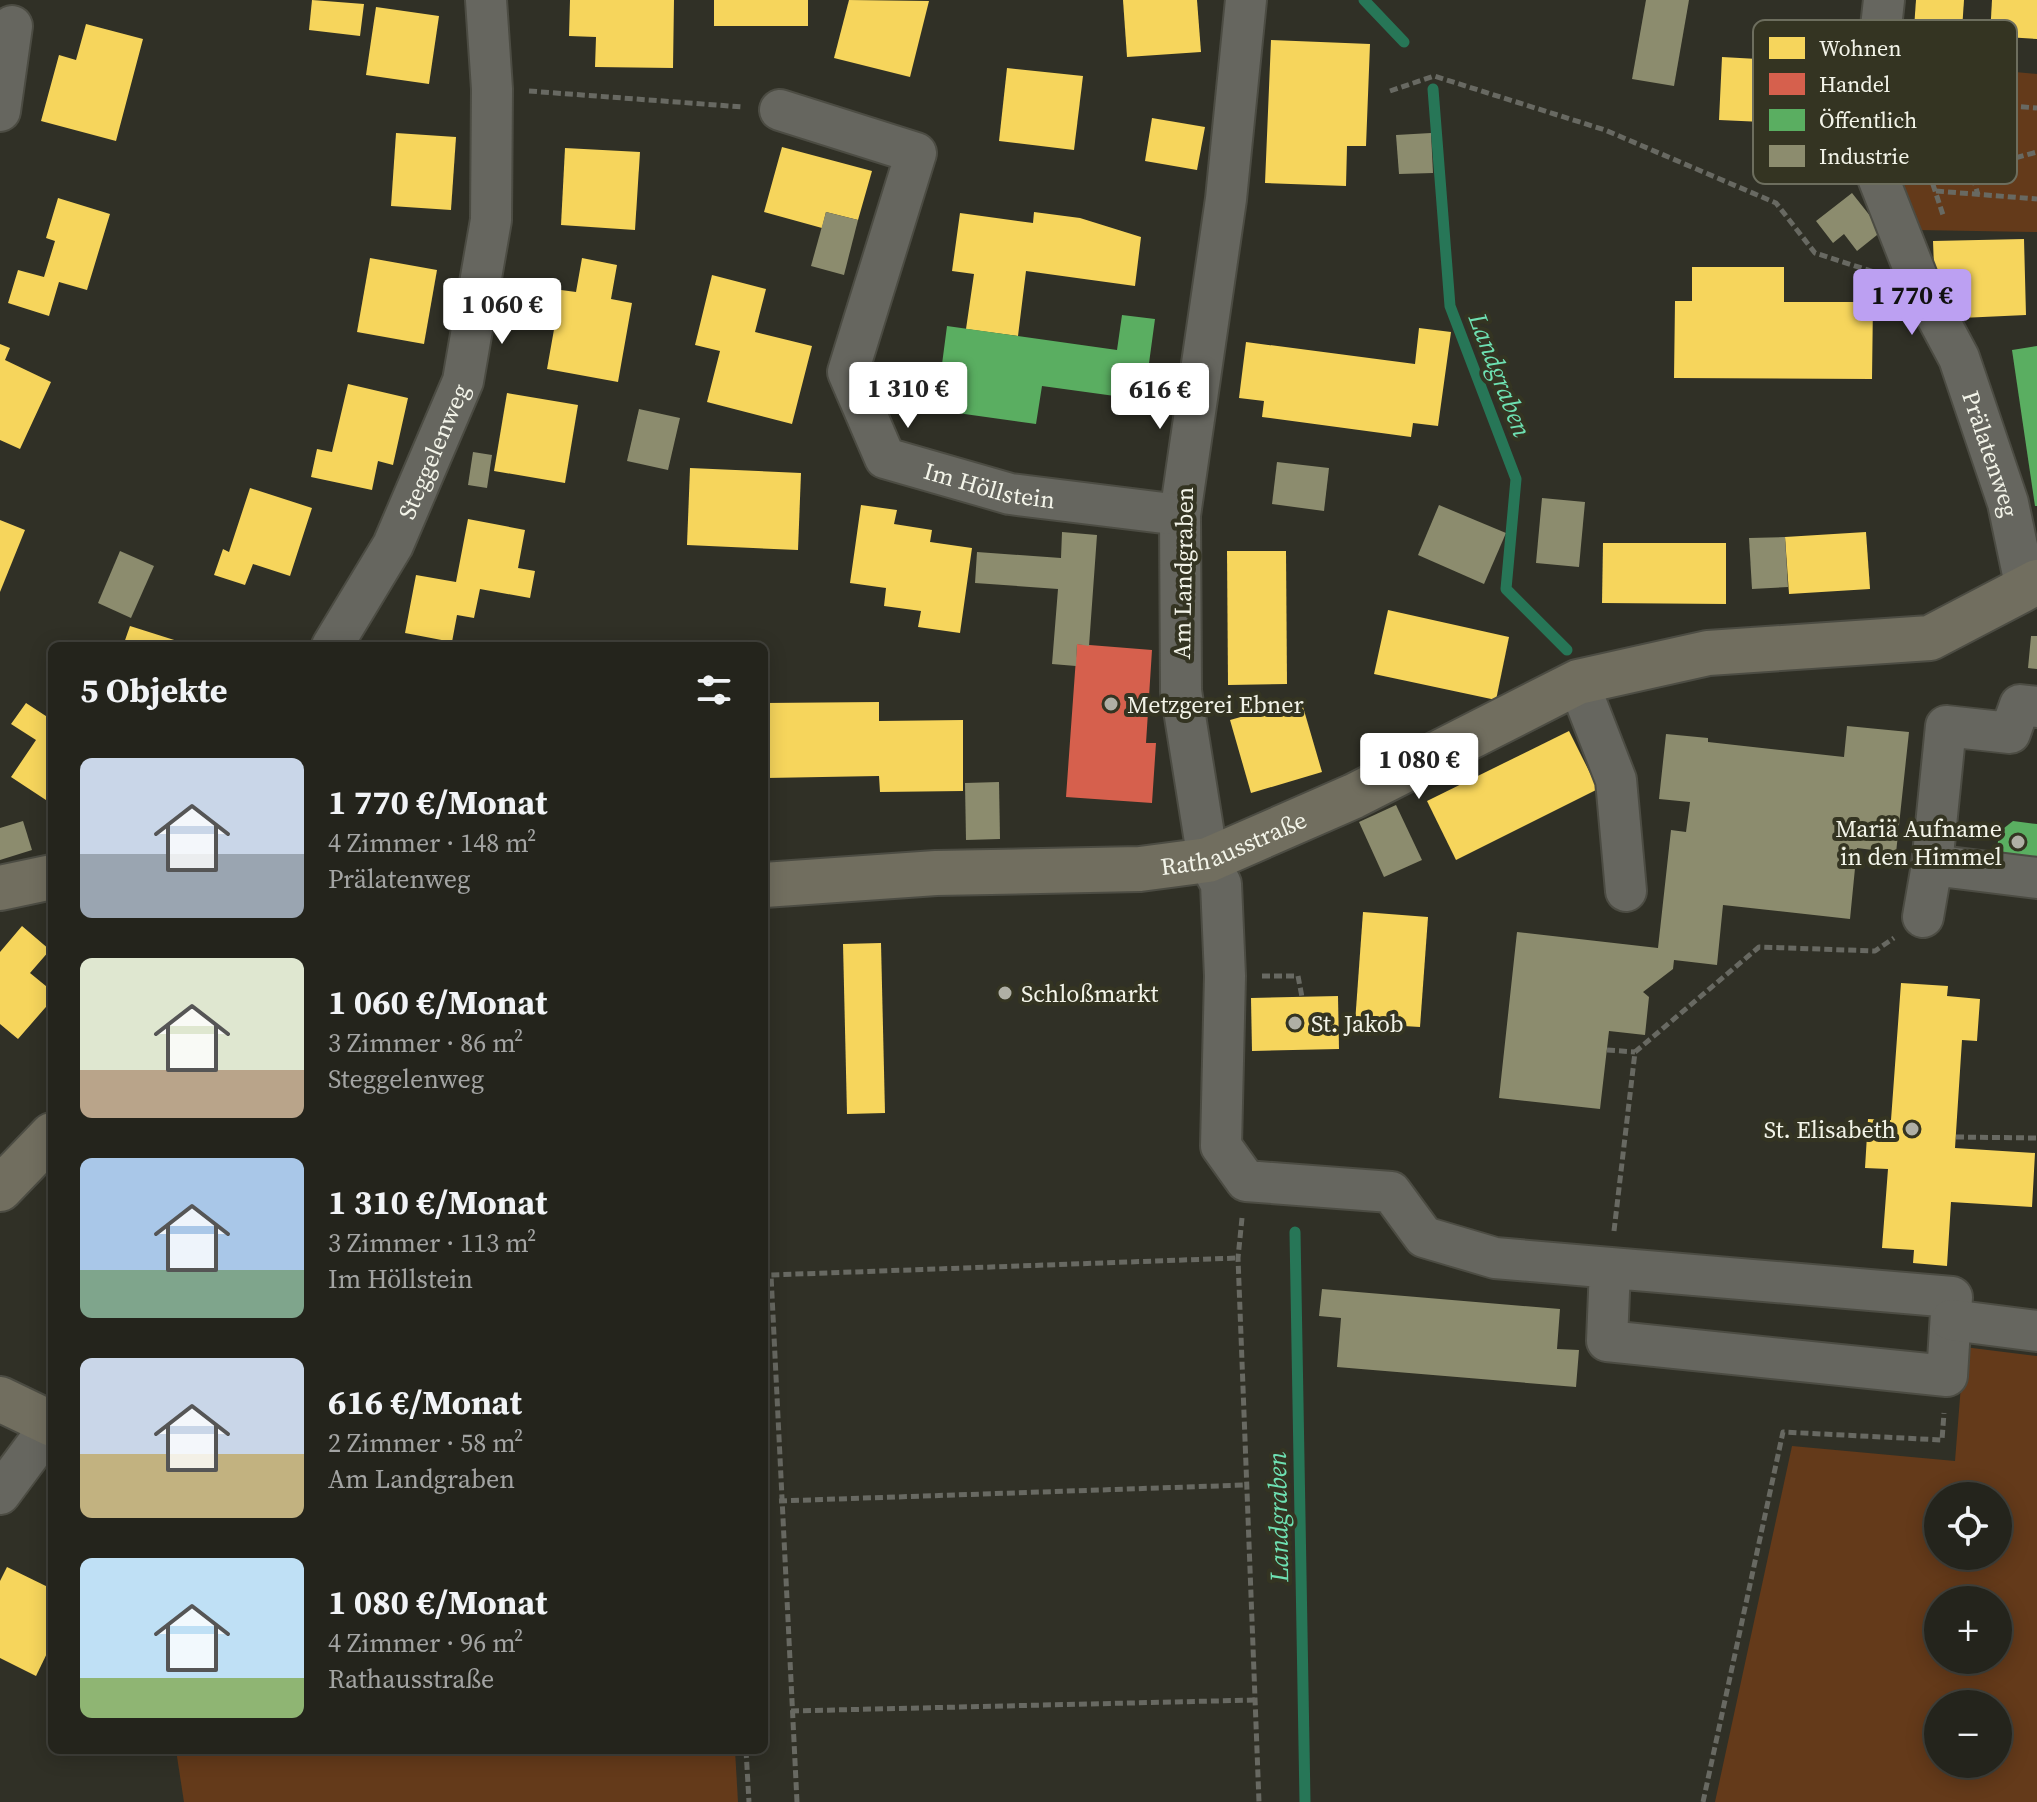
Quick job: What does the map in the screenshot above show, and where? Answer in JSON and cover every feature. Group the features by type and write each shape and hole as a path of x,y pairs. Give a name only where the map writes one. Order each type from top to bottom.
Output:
{"main road":[{"name":"Rathausstraße","path":"768,885 936,873 1140,869 1208,860 1354,796 1578,682 1708,653 1930,638 2032,586"},
{"path":"0,888 48,878"},
{"path":"0,1189 48,1139"},
{"path":"0,1399 48,1422"}],"street":[{"name":"Steggelenweg","path":"334,642 393,545 463,381 491,220 492,89 486,0"},
{"name":"Am Landgraben","path":"1246,0 1226,199 1180,515 1181,691 1208,860 1221,884 1225,976 1221,1146 1246,1181"},
{"name":"Prälatenweg","path":"1882,20 1884,0"},
{"path":"0,111 12,26"},
{"name":"Im Höllstein","path":"780,110 916,153 848,372 885,458 1010,494 1180,515"},
{"name":"Prälatenweg","path":"1881,184 1921,287 1959,358 2008,503 2032,586"},
{"path":"1578,682 1616,780 1626,891"},
{"path":"1923,917 1932,865 1946,726 2010,733 2020,705 2037,707"},
{"path":"1932,865 2037,878"},
{"path":"1246,1181 1391,1192 1424,1237 1495,1258 1952,1297 1947,1376 1607,1341 1610,1268"},
{"path":"1951,1320 2037,1331"},
{"path":"0,1494 48,1429"}],"path":[{"path":"1390,91 1434,76 1605,130 1776,203 1815,253 1921,287"},
{"path":"492,89 780,110"},
{"path":"2017,106 2037,108"},
{"path":"2017,157 2037,152"},
{"path":"1934,184 1944,218"},
{"path":"1975,184 1978,195"},
{"path":"1936,191 2037,199"},
{"path":"1610,1268 1635,1052 1759,947 1875,951 1923,917"},
{"path":"1225,976 1298,976 1302,997"},
{"path":"1607,1050 1635,1052"},
{"path":"1956,1137 2037,1138"},
{"path":"1246,1181 1238,1258 1259,1802"},
{"path":"797,1802 779,1501 771,1275 1238,1258"},
{"path":"1703,1802 1783,1432 1942,1440 1947,1376"},
{"path":"779,1501 1245,1485"},
{"path":"791,1711 1257,1700"},
{"path":"746,1754 749,1802"}],"shaded area":[{"path":"2017,72 2037,74 2037,232 1917,230 1902,184 2017,184"},
{"path":"1964,1347 2037,1356 2037,1802 1715,1802 1792,1446 1955,1461"},
{"path":"177,1754 735,1754 738,1802 184,1802"}],"building: Wohnen":[{"path":"312,0 364,4 360,36 309,30"},
{"path":"570,0 674,0 673,68 595,67 596,37 569,36"},
{"path":"714,0 808,0 808,26 714,26"},
{"path":"849,0 929,1 910,77 834,58"},
{"path":"1123,0 1197,0 1201,52 1127,57"},
{"path":"1916,0 1964,0 1963,20 1915,20"},
{"path":"1992,0 2037,0 2037,39 2017,38 2017,20 1991,20"},
{"path":"376,7 439,16 429,84 366,75"},
{"path":"86,24 143,39 116,141 41,121 59,55 76,60"},
{"path":"1271,40 1370,44 1366,146 1347,146 1346,186 1265,183"},
{"path":"1722,57 1753,59 1753,122 1719,120"},
{"path":"1007,68 1083,76 1074,150 999,141"},
{"path":"1152,118 1205,127 1197,170 1145,161"},
{"path":"396,133 456,137 451,210 391,206"},
{"path":"782,147 872,171 858,220 826,212 822,228 764,212"},
{"path":"565,148 640,152 635,230 561,225"},
{"path":"58,198 110,214 87,290 59,282 49,316 8,303 18,270 44,277 55,241 46,238"},
{"path":"1034,212 1080,218 1141,237 1135,286 1026,271 1018,336 966,329 974,274 952,271 960,213 1033,223"},
{"path":"2024,239 2026,315 1961,318 1960,292 1935,293 1933,241"},
{"path":"370,258 437,270 424,344 357,332"},
{"path":"582,258 617,265 611,299 632,303 618,382 547,369 561,290 576,292"},
{"path":"1692,267 1784,267 1784,302 1873,302 1872,379 1674,378 1675,301 1692,301"},
{"path":"712,275 766,289 755,332 812,346 792,424 707,402 720,351 695,345"},
{"path":"1419,328 1451,332 1438,426 1413,423 1411,437 1262,417 1264,401 1239,398 1246,342 1415,364"},
{"path":"0,344 10,348 5,360 51,382 20,449 0,440"},
{"path":"348,384 408,398 393,465 378,461 372,490 311,477 317,449 332,452"},
{"path":"507,393 578,405 565,483 494,471"},
{"path":"690,468 801,473 798,550 687,545"},
{"path":"250,488 312,508 290,576 253,564 245,585 214,575 223,549 229,552"},
{"path":"861,505 897,510 894,524 932,530 930,542 972,548 960,633 918,627 921,611 884,606 886,588 850,583"},
{"path":"468,519 525,530 518,568 535,571 530,598 480,589 474,618 457,615 452,642 405,633 416,575 456,582"},
{"path":"0,520 25,530 0,592"},
{"path":"1866,532 1870,589 1789,594 1785,537"},
{"path":"1603,543 1726,543 1726,604 1602,603"},
{"path":"1227,551 1286,551 1287,684 1228,685"},
{"path":"1388,610 1509,637 1496,700 1374,674"},
{"path":"130,626 181,642 124,642"},
{"path":"1301,700 1322,772 1251,793 1230,720"},
{"path":"879,702 879,721 963,720 963,791 880,792 879,776 768,778 768,703"},
{"path":"26,703 48,717 48,801 11,777 36,740 11,724"},
{"path":"1569,731 1598,789 1456,860 1427,801"},
{"path":"1363,912 1428,917 1420,1027 1355,1023"},
{"path":"22,926 48,948 30,973 48,988 48,1005 18,1039 0,1024 0,952"},
{"path":"881,943 885,1113 847,1114 843,944"},
{"name":"St. Elisabeth","path":"1901,983 1948,986 1947,996 1980,999 1977,1041 1962,1040 1955,1148 2035,1153 2032,1207 1951,1202 1947,1266 1913,1263 1914,1250 1882,1248 1888,1169 1865,1168 1868,1119 1891,1120"},
{"name":"St. Jakob","path":"1338,996 1339,1049 1252,1051 1251,998"},
{"path":"7,1567 48,1587 48,1651 36,1676 0,1658 0,1581"}],"building: Handel":[{"name":"Metzgerei Ebner","path":"1077,644 1152,650 1146,743 1156,743 1152,803 1066,797"}],"building: Öffentlich":[{"path":"1122,315 1155,319 1144,400 1042,386 1036,424 936,410 947,326 1117,350"},
{"path":"2037,346 2037,506 2035,506 2012,350"},
{"name":"Mariä Aufname in den Himmel","path":"2013,821 2037,824 2037,867 2008,863 1997,851 1999,832"}],"building: Industrie":[{"path":"1646,0 1689,0 1674,86 1632,79"},
{"path":"1431,133 1433,173 1399,174 1396,135"},
{"path":"1852,193 1882,231 1857,251 1844,234 1833,243 1816,221"},
{"path":"826,212 858,220 844,275 811,266"},
{"path":"639,409 680,418 668,470 627,461"},
{"path":"473,452 492,455 487,488 468,485"},
{"path":"1277,462 1329,468 1324,511 1272,504"},
{"path":"1542,498 1585,502 1579,567 1536,563"},
{"path":"1439,505 1506,533 1484,584 1418,555"},
{"path":"1062,532 1097,535 1089,646 1077,644 1076,666 1052,664 1058,589 975,583 977,552 1061,558"},
{"path":"1785,537 1788,587 1752,589 1749,538"},
{"path":"120,551 154,566 131,618 98,603"},
{"path":"2031,636 2037,636 2037,669 2028,668"},
{"path":"1847,726 1909,732 1896,853 1857,848 1850,919 1723,905 1717,965 1674,960 1673,969 1643,992 1649,997 1645,1035 1609,1031 1600,1109 1499,1098 1517,932 1658,948 1671,830 1686,832 1690,802 1659,799 1666,734 1708,738 1708,742 1844,757"},
{"path":"999,782 1000,839 966,840 965,783"},
{"path":"1396,805 1422,860 1384,877 1359,822"},
{"path":"23,821 32,850 0,860 0,828"},
{"path":"1322,1289 1560,1309 1557,1349 1579,1350 1576,1387 1337,1367 1341,1318 1319,1316"}],"waterway":[{"name":"Landgraben","path":"1364,0 1404,42"},
{"name":"Landgraben","path":"1433,89 1450,306 1516,479 1506,589 1567,650"},
{"name":"Landgraben","path":"1295,1232 1305,1802"}],"place":[{"name":"Metzgerei Ebner","path":"1111,704"},
{"name":"Mariä Aufname in den Himmel","path":"2018,842"},
{"name":"Schloßmarkt","path":"1005,993"},
{"name":"St. Jakob","path":"1295,1023"},
{"name":"St. Elisabeth","path":"1912,1129"}]}
